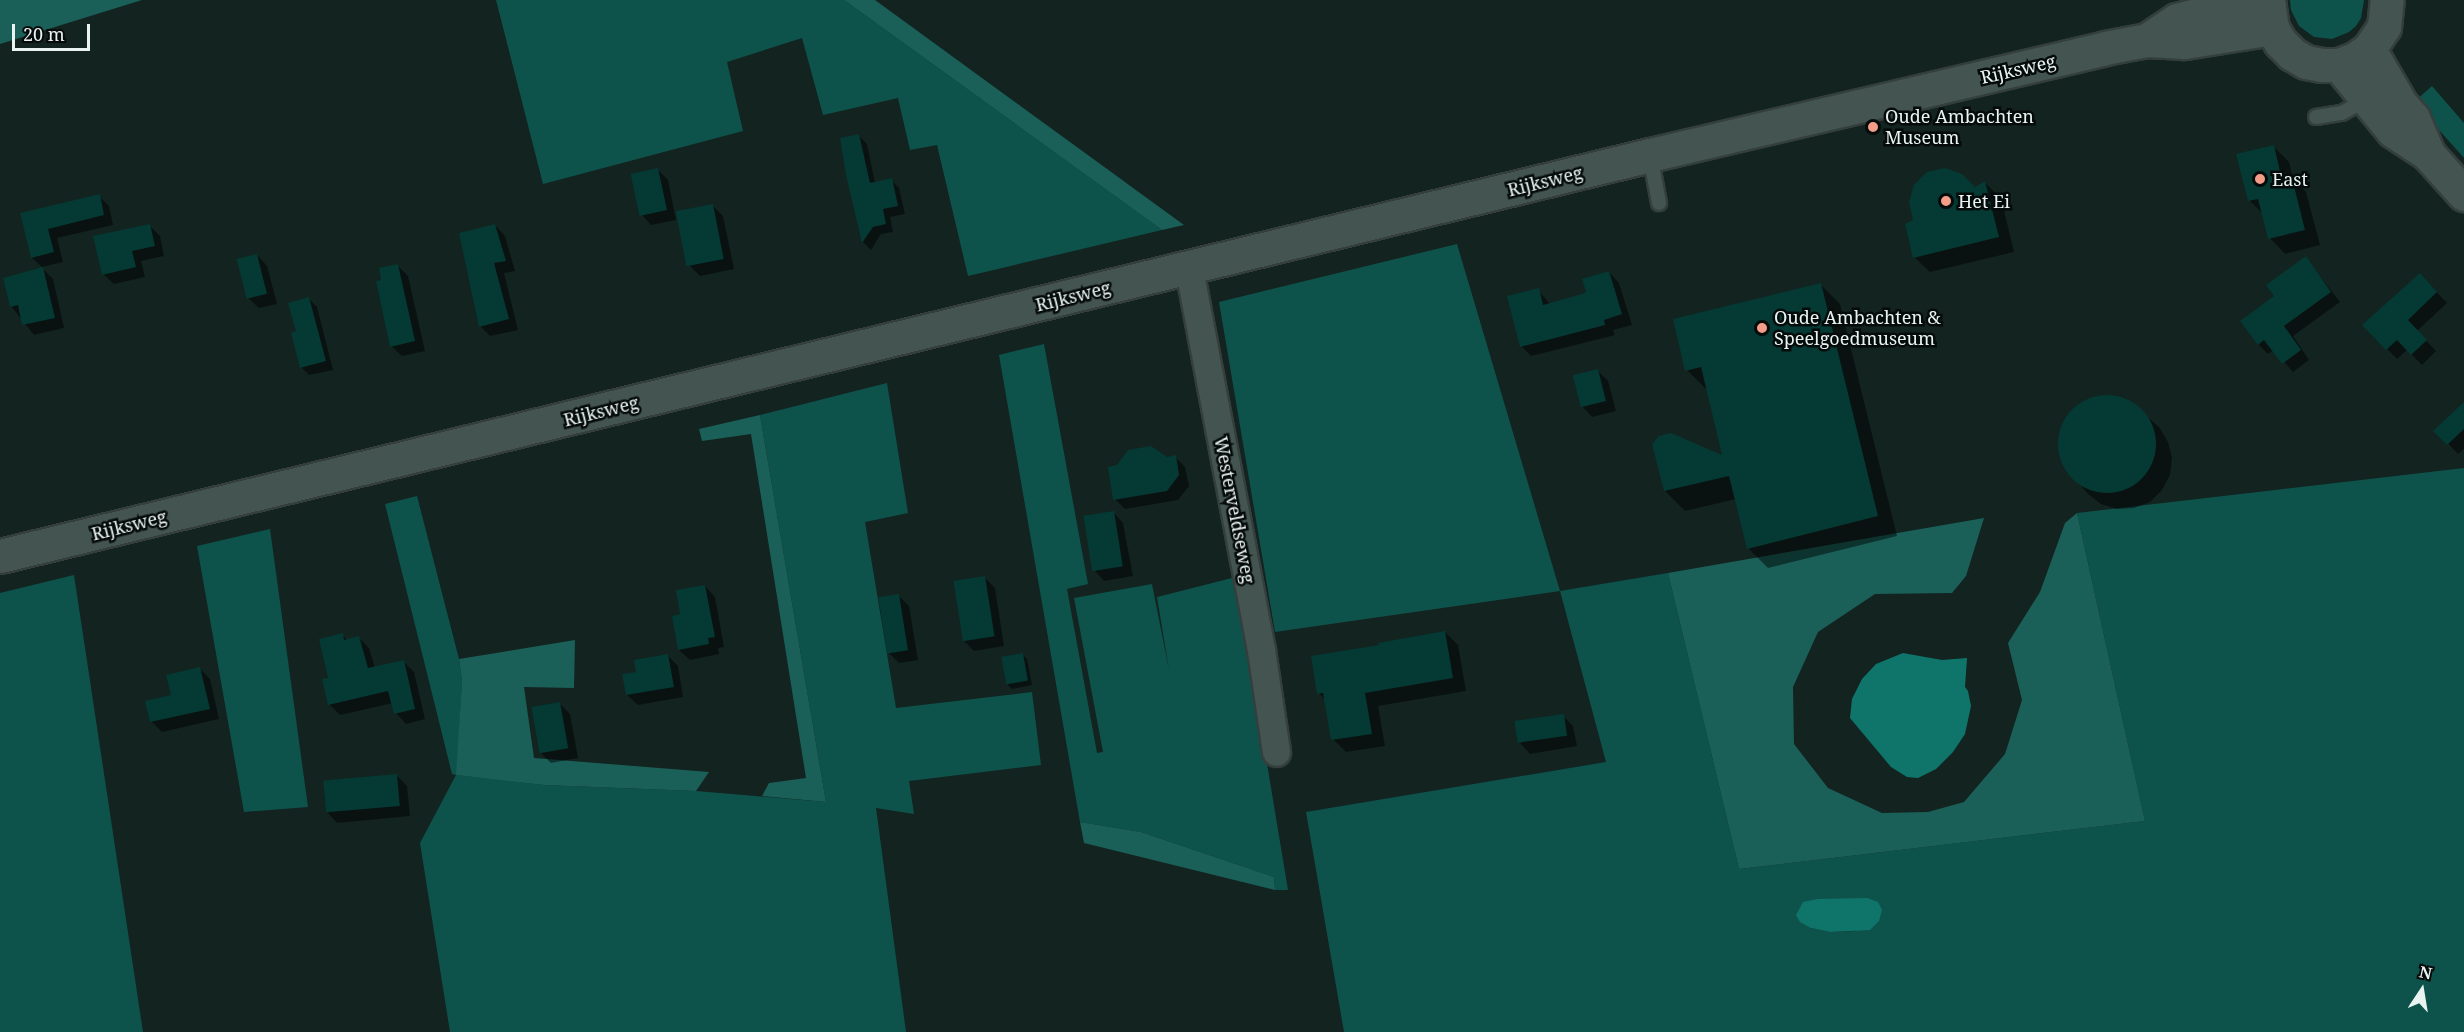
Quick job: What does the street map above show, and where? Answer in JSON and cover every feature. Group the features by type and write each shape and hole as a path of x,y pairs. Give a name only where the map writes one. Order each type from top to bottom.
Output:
{"main road":[{"name":"Rijksweg","path":"2147,40 2178,20 2254,0"},
{"path":"2270,14 2280,42 2292,54 2306,62 2339,65 2355,59 2369,49 2384,27 2389,1"},
{"name":"Rijksweg","path":"0,556 1650,155 2147,40 2184,42 2270,14"},
{"path":"2369,49 2400,103 2412,118 2428,153"},
{"path":"2339,65 2393,131 2428,153 2464,194"}],"street":[{"name":"Westerveldseweg","path":"1189,268 1261,650 1276,752"}],"lane":[{"path":"2316,117 2342,112 2366,99"},
{"path":"1650,155 1659,203"}],"shaded area":[{"path":"0,0 142,0 0,44"},
{"path":"496,0 844,0 1162,230 968,276 937,145 910,150 898,98 823,115 802,38 727,62 743,131 543,184"},
{"path":"844,0 875,0 1184,225 1162,230"},
{"path":"2290,0 2364,0 2361,18 2356,26 2349,32 2332,39 2314,37 2299,26 2291,10"},
{"path":"2432,86 2464,123 2464,158 2414,102"},
{"path":"1457,244 1560,591 1275,632 1219,302"},
{"path":"1044,344 1088,584 1067,589 1097,753 1103,752 1074,598 1152,584 1169,670 1157,597 1236,577 1288,890 1275,890 1274,877 1141,832 1080,822 999,355"},
{"path":"887,383 908,513 865,522 896,708 1032,692 1041,765 909,781 914,814 876,808 906,1032 450,1032 420,843 456,775 452,774 385,504 417,496 459,659 462,681 457,775 544,785 696,791 826,802 760,415"},
{"path":"760,415 826,802 762,796 769,783 806,778 751,434 702,441 699,429"},
{"path":"2464,468 2464,1032 1344,1032 1306,812 1606,762 1560,591 1668,573 1739,869 2145,821 2077,513","holes":["1818,899 1842,899 1855,931 1830,932 1811,928"]},
{"path":"2077,513 2145,821 1739,869 1668,573 1984,518 1966,576 1952,593 1875,594 1818,632 1793,687 1794,744 1828,788 1882,813 1928,812 1964,802 2005,754 2022,700 2008,643 2040,592 2065,523"},
{"path":"270,529 308,807 244,812 197,546"},
{"path":"74,575 143,1032 0,1032 0,593"},
{"path":"575,640 574,688 524,687 534,758 709,772 696,791 544,785 456,775 462,681 459,659"},
{"path":"1903,653 1942,660 1967,658 1965,687 1971,706 1965,734 1953,752 1936,769 1918,778 1907,777 1891,767 1850,718 1852,699 1862,679 1876,664"},
{"path":"1080,822 1141,832 1274,877 1275,890 1084,843"},
{"path":"1867,898 1878,902 1882,910 1879,921 1870,930 1830,932 1811,928 1800,922 1796,915 1803,902 1818,899"}],"building":[{"path":"859,134 870,183 892,178 898,206 883,209 886,224 873,227 862,243 840,138"},
{"path":"2274,145 2281,176 2291,174 2305,230 2268,239 2258,199 2248,201 2236,154"},
{"path":"658,168 667,210 640,216 631,174"},
{"path":"1945,168 1962,174 1975,187 1985,181 1999,237 1913,258 1905,224 1913,220 1909,202 1914,185 1927,172"},
{"path":"100,194 104,215 48,229 54,252 31,258 20,213"},
{"path":"713,204 724,259 686,266 676,211"},
{"path":"150,224 155,246 132,251 136,267 102,275 93,236"},
{"path":"495,224 506,261 494,263 509,319 479,327 459,233"},
{"path":"257,254 267,294 247,299 237,259"},
{"path":"2306,256 2331,292 2284,326 2301,350 2282,364 2264,340 2258,345 2240,321 2274,296 2266,285"},
{"path":"398,264 415,341 390,347 376,281 381,280 379,268"},
{"path":"43,267 55,318 22,325 18,305 10,307 3,278"},
{"path":"1609,271 1622,314 1604,320 1605,325 1520,347 1507,296 1539,288 1543,305 1586,292 1582,279"},
{"path":"2420,273 2437,292 2408,320 2427,340 2411,355 2397,340 2386,350 2362,325"},
{"path":"1821,283 1878,516 1747,549 1729,476 1664,491 1652,444 1659,436 1671,433 1722,455 1701,367 1685,371 1673,319"},
{"path":"309,297 326,361 300,368 291,333 296,331 288,303"},
{"path":"1598,369 1606,401 1581,407 1573,375"},
{"path":"2097,395 2117,395 2142,409 2153,425 2156,444 2153,463 2142,479 2117,493 2097,493 2080,485 2066,471 2058,454 2058,434 2066,417 2080,403"},
{"path":"2464,402 2464,429 2447,445 2433,431"},
{"path":"1151,446 1167,457 1176,455 1179,475 1167,491 1113,500 1108,467 1117,465 1128,450"},
{"path":"1114,511 1123,566 1092,571 1083,516"},
{"path":"985,576 995,636 963,641 953,581"},
{"path":"705,585 715,637 708,638 709,644 678,650 672,616 680,614 676,590"},
{"path":"899,594 908,650 887,654 878,597"},
{"path":"1445,631 1453,678 1365,693 1372,734 1331,740 1323,693 1317,694 1311,656"},
{"path":"343,633 344,640 359,636 368,668 404,660 415,709 394,714 388,691 328,705 322,679 328,678 319,639"},
{"path":"1023,653 1028,681 1006,684 1001,657"},
{"path":"668,654 674,687 626,695 622,674 636,672 634,660"},
{"path":"200,667 210,709 150,722 145,701 171,695 166,675"},
{"path":"560,702 568,748 540,753 531,707"},
{"path":"1564,714 1567,736 1518,743 1514,721"},
{"path":"397,774 400,806 326,812 323,780"}],"place":[{"name":"Oude Ambachten Museum","path":"1873,127"},
{"name":"East","path":"2260,179"},
{"name":"Het Ei","path":"1946,201"},
{"name":"Oude Ambachten & Speelgoedmuseum","path":"1762,328"}]}
